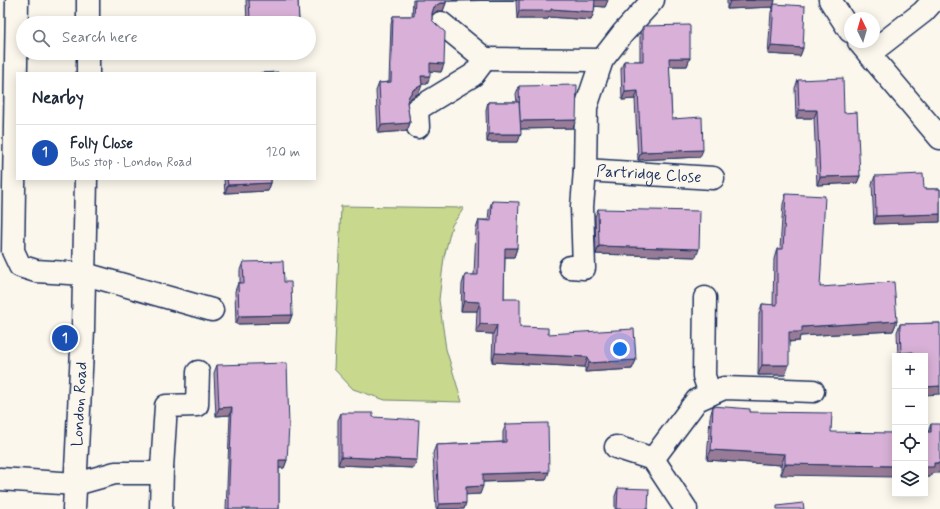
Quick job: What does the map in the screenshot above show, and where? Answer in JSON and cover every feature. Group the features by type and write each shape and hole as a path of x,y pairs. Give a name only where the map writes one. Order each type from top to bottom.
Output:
{"street":[{"path":"17,0 17,16"},
{"path":"88,0 88,16"},
{"name":"Partridge Close","path":"570,267 584,268 582,207 585,170 586,107 602,60 623,33 653,0"},
{"path":"830,0 844,22"},
{"path":"880,38 923,12 934,0"},
{"path":"440,23 485,59 602,60"},
{"path":"864,48 940,138"},
{"path":"418,127 417,109 473,75 485,59"},
{"path":"16,60 16,72"},
{"path":"88,60 88,72"},
{"path":"16,84 14,251 20,266 36,271 85,274 212,310"},
{"name":"Partridge Close","path":"585,170 713,178"},
{"name":"London Road","path":"74,509 85,274 86,180"},
{"path":"705,298 704,376 710,394"},
{"path":"161,509 166,406 197,405 198,372"},
{"path":"653,459 697,400 724,388 813,392"},
{"path":"616,447 653,459 686,509"},
{"path":"0,479 76,484 115,473 151,474 162,468"}],"green space":[{"path":"341,206 464,208 452,225 444,257 439,300 446,349 462,402 385,400 353,389 334,369"}],"building":[{"path":"249,0 298,0 299,16 250,16"},
{"path":"415,0 446,0 446,3 440,3 434,7 432,13 432,20 445,32 444,64 430,63 430,76 421,76 422,85 413,90 409,96 407,102 410,123 381,125 379,83 391,82 393,16 414,16"},
{"path":"519,0 595,0 594,12 551,9 551,11 519,11"},
{"path":"730,0 755,0 730,1"},
{"path":"774,4 805,6 803,48 771,46"},
{"path":"690,25 690,58 669,58 672,119 702,117 703,150 641,152 638,91 625,92 624,61 643,61 643,26"},
{"path":"843,78 844,113 857,112 860,176 820,177 817,110 799,110 798,80"},
{"path":"577,85 576,120 520,121 519,86"},
{"path":"488,102 519,102 521,134 489,134"},
{"path":"923,174 924,189 940,189 940,214 876,216 875,176"},
{"path":"227,180 271,180 271,183 228,185"},
{"path":"786,194 825,196 820,287 894,282 897,321 802,327 802,332 789,332 789,365 762,365 762,304 777,305 777,249 783,249"},
{"path":"492,201 519,202 517,248 505,248 504,299 520,299 520,327 548,328 548,334 634,329 636,360 589,363 588,357 495,353 497,325 480,324 480,302 464,301 465,275 478,275 479,220 491,221"},
{"path":"598,209 700,211 699,249 599,246"},
{"path":"283,261 284,282 291,282 292,315 239,316 238,283 244,283 243,262"},
{"path":"940,323 940,386 928,387 928,353 901,353 900,324"},
{"path":"287,363 289,426 287,460 279,460 279,509 229,509 232,407 219,408 217,365"},
{"path":"713,406 750,409 750,412 832,413 831,432 892,433 892,466 785,464 785,454 711,450"},
{"path":"341,413 373,413 373,417 419,420 417,460 341,457"},
{"path":"548,423 549,472 483,474 483,486 466,487 466,503 439,504 436,445 506,442 506,424"},
{"path":"931,424 940,424 940,463 934,463 934,467 928,467 928,432 931,432"},
{"path":"618,488 649,489 648,509 617,509"},
{"path":"803,503 804,509 777,509 777,506"}],"place":[{"name":"Folly Close","path":"65,338"}]}
